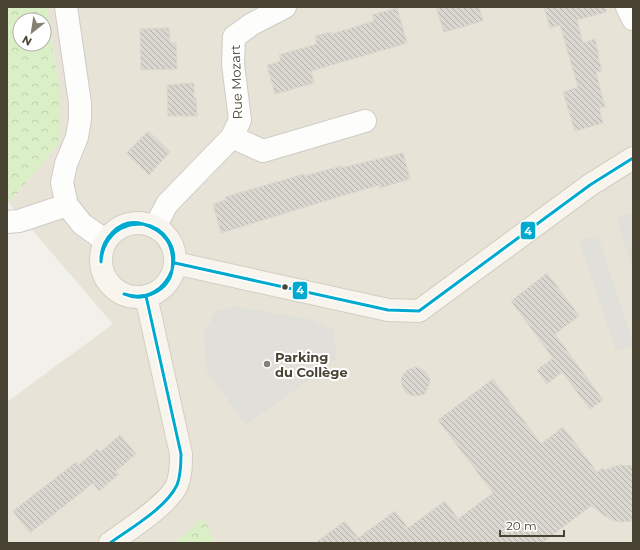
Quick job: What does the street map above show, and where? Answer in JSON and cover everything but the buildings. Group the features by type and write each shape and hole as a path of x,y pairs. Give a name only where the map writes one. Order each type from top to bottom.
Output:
{"street":[{"path":"66,7 80,103 80,119 77,137 66,164 62,183 67,205 82,224 106,241"},
{"name":"Rue Mozart","path":"155,228 167,204 232,137 240,120 232,64 234,37 252,24 285,7"},
{"path":"627,7 633,19"},
{"path":"232,137 263,151 365,121"},
{"path":"174,263 388,310 419,311 590,186 633,158"},
{"path":"7,222 19,221 67,205"},
{"path":"134,223 146,224 155,228 165,235 174,253 172,275 166,285 157,292 146,296 134,297 122,294 112,287 104,277 101,265 101,253 106,241 113,232 123,226 134,223"},
{"path":"110,543 170,496 177,485 181,470 181,454 146,296"}],"shaded area":[{"path":"47,7 633,7 633,543 7,543 7,402 113,324 9,203 59,143 59,86 52,40 52,12 48,12"},
{"path":"633,212 633,269 616,218"},
{"path":"598,236 633,343 633,347 616,350 579,240"},
{"name":"Parking du Collège","path":"233,306 309,319 333,330 337,359 246,425 206,370 204,333 215,312"}],"green space":[{"path":"7,7 47,7 48,12 12,12 12,52 52,52 52,40 59,86 59,143 9,203 7,203"},
{"path":"204,518 214,543 174,543"}],"transit line":[{"name":"4","path":"175,263 388,310 419,311 590,185 633,158"},
{"name":"4","path":"101,262 104,246 113,232 126,224 143,224"},
{"name":"4","path":"101,262 105,245 116,231 133,224 143,224"},
{"name":"4","path":"143,224 158,231 167,241 172,254 172,270"},
{"name":"4","path":"143,224 157,229 168,240 173,254 174,262 172,270"},
{"name":"4","path":"124,294 140,296 154,292 169,277 172,270"},
{"name":"4","path":"124,294 139,297 154,293 161,289 166,283 172,270"},
{"name":"4","path":"110,543 157,510 165,502 177,485 180,473 181,454 146,296"}],"place":[{"name":"Parking du Collège","path":"267,364"}]}
